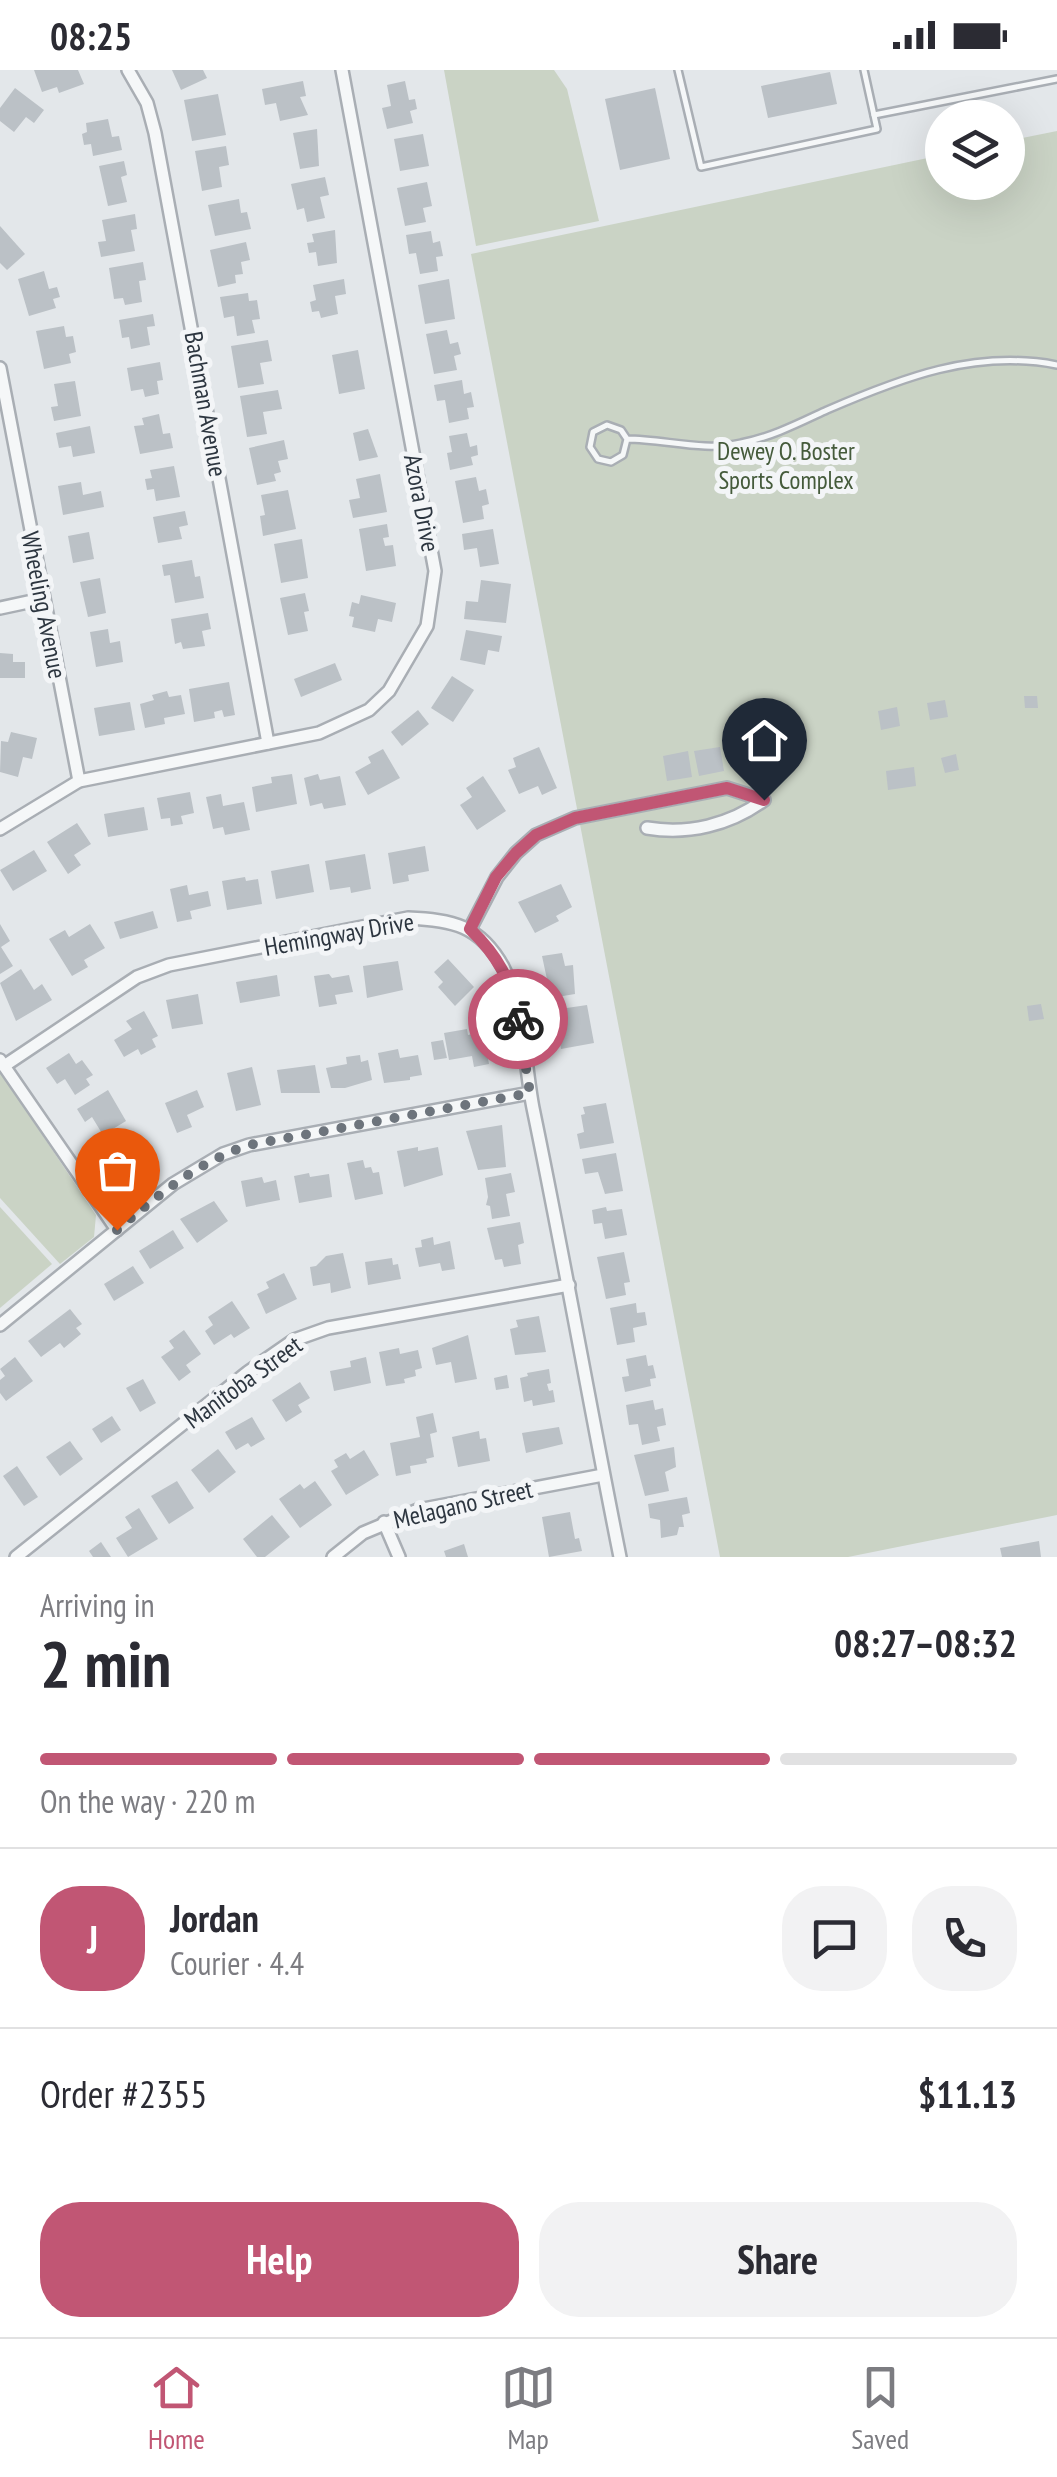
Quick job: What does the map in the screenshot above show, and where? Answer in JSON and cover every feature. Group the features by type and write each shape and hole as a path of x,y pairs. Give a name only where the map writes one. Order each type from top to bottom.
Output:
{"street":[{"name":"Bachman Avenue","path":"128,70 147,104 156,133 268,743"},
{"name":"Azora Drive","path":"0,830 79,781 319,732 369,710 389,690 427,626 435,571 342,70"},
{"name":"Wheeling Avenue","path":"0,368 79,781"},
{"path":"0,608 42,599"},
{"path":"620,1557 514,992 502,964 470,929 496,877 536,835 575,818 727,788 764,800 751,809 692,830 647,828"},
{"name":"Hemingway Drive","path":"2,1063 137,977 169,965 408,918 444,920 470,929"},
{"path":"2,1063 117,1230"},
{"path":"0,1326 173,1184 222,1154 249,1145 530,1093"},
{"name":"Manitoba Street","path":"16,1557 294,1340 328,1328 569,1285"},
{"name":"Melagano Street","path":"333,1557 363,1533 418,1510 603,1475"},
{"path":"384,1522 399,1557"}],"lane":[{"path":"678,70 701,166 877,130 864,70"},
{"path":"874,115 1057,80"},
{"path":"627,438 625,452 614,462 598,459 590,447 594,432 607,425 621,430 627,438 708,447 737,444 774,434 929,370 975,362 1057,365"}],"green space":[{"path":"444,70 554,70 567,89 599,221 476,246"},
{"name":"Dewey O. Boster Sports Complex","path":"1057,131 1057,1515 848,1557 720,1557 471,254 925,159 925,200 1025,200 1025,138"},
{"path":"0,1072 96,1215 94,1237 60,1264 0,1198"},
{"path":"0,1207 52,1264 0,1308"}],"building":[{"path":"34,70 78,70 84,84 59,93 57,87 42,92"},
{"path":"172,70 203,70 207,78 181,90"},
{"path":"830,72 837,104 768,118 761,86"},
{"path":"303,81 306,96 300,97 308,115 280,121 276,103 265,105 262,89"},
{"path":"405,81 409,100 415,99 417,109 410,111 413,123 387,129 382,108 391,106 387,85"},
{"path":"15,88 44,110 34,123 26,117 14,132 0,121 0,108"},
{"path":"655,88 670,159 620,170 605,99"},
{"path":"218,94 226,135 192,141 184,100"},
{"path":"108,119 112,137 119,136 122,150 93,156 91,144 84,145 86,123"},
{"path":"317,129 319,166 300,169 293,133"},
{"path":"423,134 429,166 400,171 394,139"},
{"path":"226,146 229,165 219,167 222,187 202,191 195,151"},
{"path":"124,161 127,175 121,177 127,202 108,206 99,166"},
{"path":"325,177 329,195 320,197 325,218 307,222 304,208 297,210 291,184"},
{"path":"427,182 432,206 423,208 426,222 405,226 397,188"},
{"path":"239,199 241,213 247,212 251,229 215,236 208,205"},
{"path":"135,214 137,229 131,230 135,251 101,257 98,242 106,241 102,220"},
{"path":"0,226 25,254 7,270 0,263"},
{"path":"335,230 337,263 318,266 316,252 309,253 307,243 314,242 312,234"},
{"path":"431,231 433,243 440,241 443,256 436,257 438,271 420,274 416,253 409,254 406,235"},
{"path":"246,242 250,260 241,262 243,274 235,275 236,283 218,287 210,250"},
{"path":"143,262 146,280 139,281 142,302 125,305 123,298 114,299 109,268"},
{"path":"44,271 49,289 57,287 60,297 53,299 56,308 29,316 18,279"},
{"path":"344,279 346,294 335,296 338,314 321,318 319,311 312,312 310,302 316,300 313,285"},
{"path":"449,279 455,319 425,324 418,285"},
{"path":"248,293 249,301 257,300 260,319 252,320 255,333 237,336 234,316 224,318 220,297"},
{"path":"153,314 155,326 147,327 150,345 131,349 129,337 122,338 119,320"},
{"path":"64,326 66,337 73,336 76,352 69,354 71,363 44,369 36,331"},
{"path":"447,330 450,344 458,342 461,354 454,356 457,370 434,374 426,334"},
{"path":"268,340 272,361 260,363 264,384 238,388 231,346"},
{"path":"358,350 365,389 339,394 332,355"},
{"path":"160,362 163,380 157,381 159,394 145,397 143,389 131,391 127,368"},
{"path":"462,380 464,394 471,392 474,407 467,408 469,419 449,423 445,400 437,401 434,385"},
{"path":"75,381 81,416 54,421 51,407 58,406 54,384"},
{"path":"278,390 282,409 263,412 267,434 247,437 240,396"},
{"path":"159,414 163,434 170,433 173,448 140,454 134,426 144,425 142,418"},
{"path":"90,426 95,453 73,457 71,446 59,448 56,433"},
{"path":"368,429 378,457 359,461 353,433"},
{"path":"467,433 470,447 477,445 478,455 471,457 473,465 450,470 449,436"},
{"path":"284,440 288,459 278,461 281,472 274,474 276,481 257,485 249,448"},
{"path":"174,466 180,497 156,501 154,489 147,490 145,479 152,478 150,470"},
{"path":"380,474 387,512 353,518 349,500 360,498 356,479"},
{"path":"476,477 479,491 486,489 489,504 482,506 484,519 463,523 455,481"},
{"path":"81,482 83,495 101,491 104,507 63,515 58,486"},
{"path":"288,490 296,529 263,536 260,516 265,515 261,495"},
{"path":"185,511 188,525 179,527 182,539 158,543 153,517"},
{"path":"387,524 389,537 383,538 385,546 393,545 396,566 366,571 359,529"},
{"path":"493,529 499,564 480,567 477,548 464,550 462,534"},
{"path":"89,532 94,559 73,563 68,536"},
{"path":"302,539 308,578 281,583 274,544"},
{"path":"192,560 204,598 175,603 170,575 164,576 162,565"},
{"path":"100,578 106,613 88,617 80,582"},
{"path":"481,580 511,584 506,623 464,619 466,601 478,602"},
{"path":"305,593 308,631 288,635 280,598"},
{"path":"361,595 396,603 392,622 378,619 375,632 352,627 352,602 359,604"},
{"path":"208,613 211,629 202,631 205,646 183,649 181,642 175,644 171,619"},
{"path":"108,629 110,643 120,641 123,662 96,667 90,632"},
{"path":"466,630 502,636 499,652 488,650 485,665 460,660"},
{"path":"0,653 13,654 13,662 25,662 25,678 0,678"},
{"path":"335,663 342,680 301,697 294,679"},
{"path":"452,676 474,690 453,722 431,708"},
{"path":"229,682 235,715 224,717 222,710 214,712 215,718 194,722 189,689"},
{"path":"167,691 169,697 181,695 185,714 164,718 165,724 145,728 140,704"},
{"path":"1024,696 1037,696 1038,708 1025,708"},
{"path":"945,700 948,717 930,720 927,703"},
{"path":"130,702 135,730 99,736 94,708"},
{"path":"897,707 900,726 881,730 878,711"},
{"path":"418,710 429,724 402,746 391,732"},
{"path":"11,732 37,738 32,759 23,757 18,777 0,772 1,741 8,742"},
{"path":"539,747 557,788 542,795 538,786 519,794 508,770 516,767 513,758"},
{"path":"720,747 724,771 699,776 694,751"},
{"path":"383,749 400,778 368,795 355,772 371,763 368,757"},
{"path":"688,751 692,777 667,781 663,756"},
{"path":"956,754 959,770 945,773 941,758"},
{"path":"914,767 916,786 888,790 886,771"},
{"path":"292,774 297,804 256,812 252,787 272,783 271,777"},
{"path":"318,774 320,780 340,776 346,805 324,809 322,803 310,806 304,778"},
{"path":"483,776 506,811 477,830 460,805 472,797 466,788"},
{"path":"190,792 194,813 181,816 183,824 171,826 170,818 161,819 157,798"},
{"path":"221,794 223,806 244,802 250,830 225,835 223,827 213,829 206,797"},
{"path":"144,807 148,830 108,837 104,814"},
{"path":"77,823 91,844 74,855 81,865 68,874 47,842"},
{"path":"425,846 429,871 408,875 409,881 393,884 388,853"},
{"path":"34,850 47,871 13,891 0,870"},
{"path":"365,854 371,889 351,893 350,887 330,890 325,861"},
{"path":"309,864 314,892 276,899 271,871"},
{"path":"245,877 246,881 258,879 262,904 227,910 222,881"},
{"path":"561,884 572,907 556,916 559,921 535,933 518,902"},
{"path":"187,885 189,895 208,891 211,906 190,911 192,919 177,922 170,889"},
{"path":"153,911 158,928 120,939 114,922"},
{"path":"0,924 10,941 1,947 13,966 0,974"},
{"path":"90,924 105,948 84,960 88,967 72,976 49,939 65,930 69,937"},
{"path":"562,953 565,966 573,965 575,994 551,998 542,956"},
{"path":"448,959 474,987 455,1006 438,987 443,982 434,972"},
{"path":"398,961 403,990 367,998 363,966"},
{"path":"21,969 34,990 42,984 52,1000 16,1021 0,983"},
{"path":"329,974 332,978 349,975 353,992 335,995 337,1004 319,1007 314,976"},
{"path":"277,975 280,996 240,1003 236,982"},
{"path":"198,994 203,1024 172,1029 166,1000"},
{"path":"1041,1004 1044,1019 1029,1021 1027,1006"},
{"path":"587,1005 594,1043 561,1049 560,1009"},
{"path":"144,1011 158,1036 152,1039 156,1047 141,1055 138,1049 124,1057 114,1040 132,1029 126,1021"},
{"path":"467,1029 468,1035 483,1032 489,1064 474,1067 472,1056 449,1060 444,1033"},
{"path":"443,1040 447,1058 434,1060 431,1042"},
{"path":"398,1049 400,1058 418,1055 422,1075 384,1083 378,1053"},
{"path":"69,1053 76,1064 82,1060 93,1075 86,1079 90,1085 75,1095 65,1079 57,1084 46,1068"},
{"path":"360,1055 361,1062 368,1060 372,1080 331,1088 326,1068 347,1064 346,1057"},
{"path":"315,1065 320,1093 281,1093 277,1070"},
{"path":"252,1067 261,1105 236,1111 227,1073"},
{"path":"108,1090 126,1121 103,1135 92,1117 85,1122 77,1109"},
{"path":"197,1090 204,1107 187,1115 192,1127 177,1133 165,1103"},
{"path":"606,1103 614,1143 580,1149 577,1134 584,1132 583,1107"},
{"path":"502,1125 506,1167 478,1170 466,1131"},
{"path":"128,1134 133,1142 129,1145 144,1170 128,1180 117,1161 111,1164 102,1149"},
{"path":"418,1147 418,1151 438,1147 443,1175 404,1187 397,1151"},
{"path":"616,1153 623,1191 605,1194 598,1172 585,1174 582,1159"},
{"path":"363,1160 365,1168 379,1172 383,1194 355,1200 347,1163"},
{"path":"309,1173 310,1177 329,1174 332,1197 299,1203 294,1176"},
{"path":"511,1173 515,1192 506,1194 510,1216 492,1219 490,1206 486,1205 485,1178"},
{"path":"262,1177 264,1183 276,1180 280,1200 246,1207 241,1181"},
{"path":"214,1201 228,1221 197,1243 180,1219"},
{"path":"606,1207 607,1211 622,1209 627,1235 605,1239 602,1223 594,1224 592,1210"},
{"path":"520,1222 524,1243 518,1245 521,1264 504,1267 502,1259 495,1260 487,1228"},
{"path":"173,1230 184,1248 150,1269 139,1251"},
{"path":"433,1237 434,1245 450,1241 455,1269 442,1271 440,1263 419,1267 415,1248 422,1247 421,1240"},
{"path":"624,1252 630,1282 624,1283 626,1295 606,1299 597,1257"},
{"path":"343,1253 351,1288 331,1293 330,1283 313,1286 310,1267 326,1256"},
{"path":"392,1258 393,1265 398,1264 401,1279 368,1285 365,1262"},
{"path":"133,1266 144,1283 114,1301 104,1284"},
{"path":"284,1273 297,1299 266,1314 257,1294 269,1288 266,1282"},
{"path":"232,1301 250,1328 214,1345 205,1331 213,1325 208,1317"},
{"path":"636,1303 637,1313 645,1312 647,1325 633,1328 635,1342 617,1345 610,1308"},
{"path":"70,1309 82,1324 76,1328 81,1334 64,1348 60,1343 41,1357 28,1341"},
{"path":"539,1316 546,1352 515,1355 510,1329 518,1327 516,1320"},
{"path":"184,1330 201,1354 186,1365 191,1372 179,1381 161,1357 174,1348 169,1341"},
{"path":"468,1335 477,1379 455,1383 451,1362 436,1365 432,1348"},
{"path":"399,1348 400,1354 418,1350 422,1368 415,1370 416,1376 404,1379 405,1383 386,1386 379,1352"},
{"path":"646,1355 656,1378 650,1379 651,1386 625,1392 622,1377 629,1376 626,1359"},
{"path":"15,1357 33,1381 6,1401 0,1393 0,1380 5,1376 0,1369"},
{"path":"366,1357 371,1383 334,1391 330,1371 351,1367 350,1361"},
{"path":"549,1369 551,1383 547,1384 549,1391 553,1390 555,1402 533,1406 532,1400 524,1402 520,1378"},
{"path":"507,1375 509,1388 496,1390 494,1378"},
{"path":"143,1379 156,1403 140,1412 126,1388"},
{"path":"300,1382 310,1398 298,1405 302,1412 286,1422 272,1400"},
{"path":"653,1400 655,1410 663,1408 666,1425 657,1427 660,1441 642,1445 638,1424 629,1425 626,1405"},
{"path":"433,1413 437,1432 430,1434 434,1457 426,1459 427,1463 410,1466 411,1473 396,1476 390,1443 420,1437 416,1417"},
{"path":"112,1416 121,1430 101,1443 92,1429"},
{"path":"252,1417 265,1439 236,1450 225,1432"},
{"path":"559,1427 563,1444 526,1453 522,1433"},
{"path":"479,1431 480,1439 486,1438 490,1461 458,1467 452,1437"},
{"path":"70,1441 83,1459 60,1476 46,1457"},
{"path":"674,1447 676,1467 665,1472 669,1491 645,1496 634,1455"},
{"path":"218,1449 236,1472 209,1493 191,1470"},
{"path":"364,1450 379,1475 346,1495 331,1471 338,1467 334,1460 346,1453 350,1459"},
{"path":"17,1466 38,1497 24,1506 3,1476"},
{"path":"177,1481 194,1508 169,1524 151,1496"},
{"path":"315,1481 332,1505 300,1528 279,1499 300,1484 304,1489"},
{"path":"687,1497 690,1513 682,1515 684,1527 679,1527 677,1535 661,1538 660,1520 650,1518 648,1504"},
{"path":"139,1508 158,1539 128,1557 116,1538 132,1528 125,1517"},
{"path":"570,1512 575,1539 579,1538 582,1551 549,1557 542,1517"},
{"path":"272,1515 290,1537 265,1557 257,1557 243,1539"},
{"path":"1039,1541 1041,1557 1002,1557 1000,1548"},
{"path":"101,1542 111,1557 93,1557 89,1551"},
{"path":"464,1544 468,1557 446,1557 444,1551"}],"way so far":[{"path":"117,1230 173,1184 222,1154 249,1145 530,1093 518,1019"}],"route":[{"path":"518,1019 514,992 502,964 470,929 496,877 536,835 575,818 727,788 764,800"}]}
